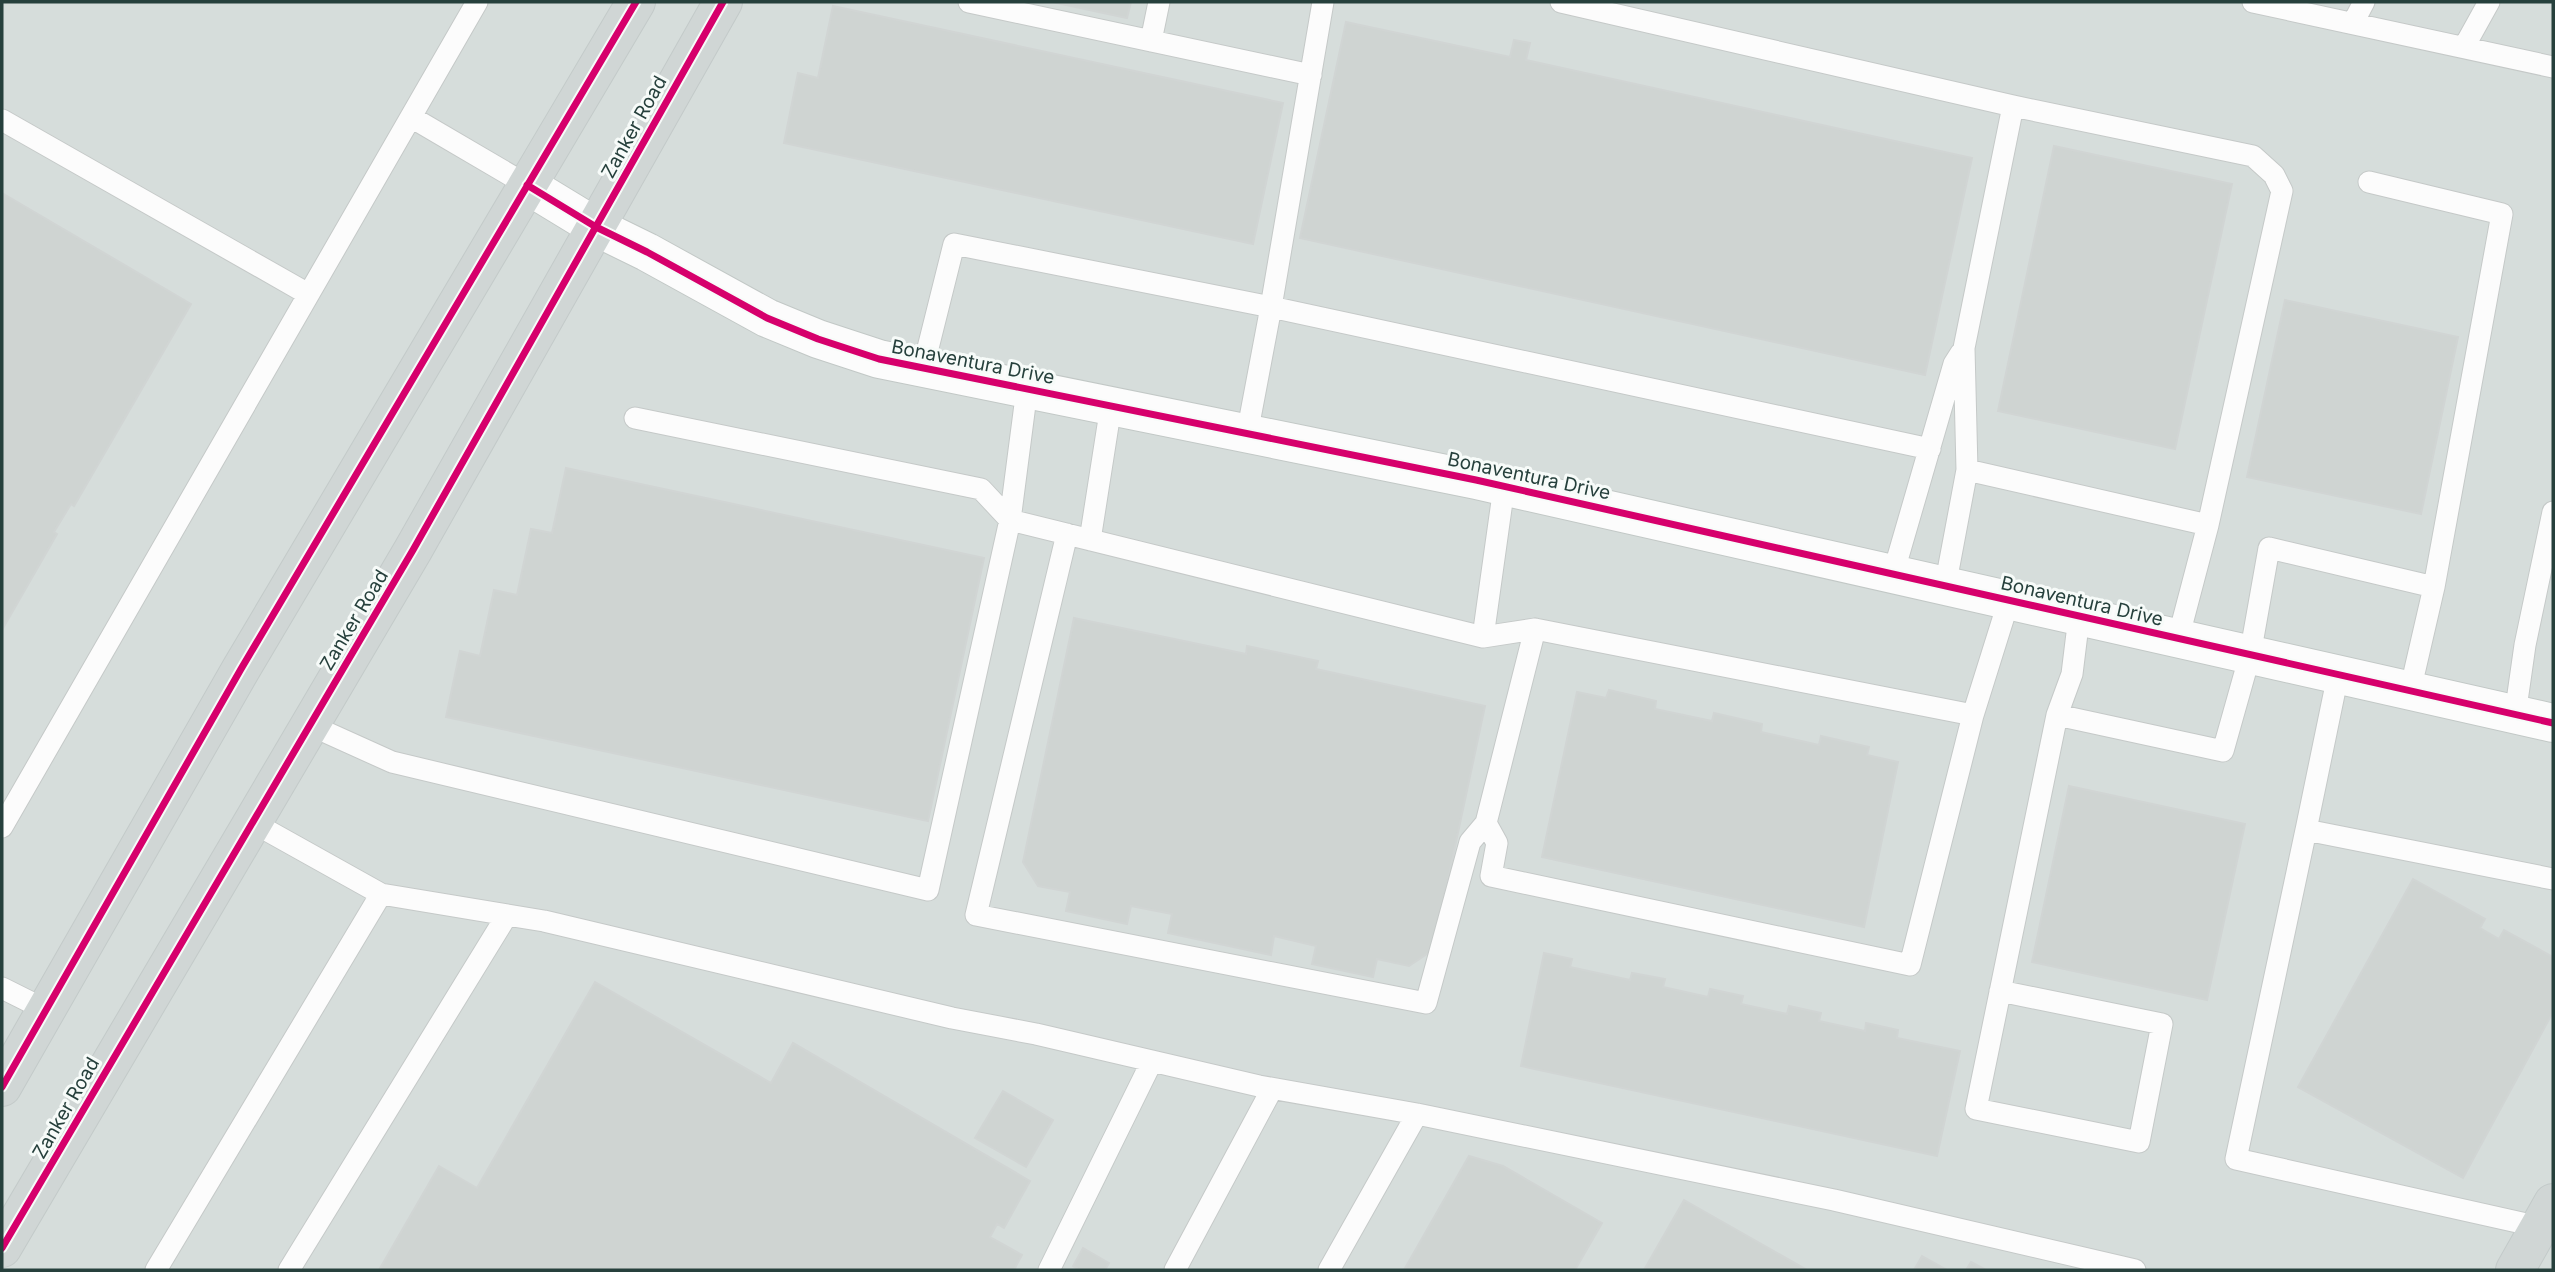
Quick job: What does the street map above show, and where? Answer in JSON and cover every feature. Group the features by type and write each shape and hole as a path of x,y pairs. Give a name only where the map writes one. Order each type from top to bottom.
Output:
{"main road":[{"path":"2,1087 241,669 636,2"},
{"name":"Zanker Road","path":"2,1248 414,550 723,2"},
{"path":"2515,1270 2546,1215"}],"street":[{"name":"Bonaventura Drive","path":"527,185 596,227 647,251 767,318 818,339 879,359 1504,486 2553,723"}],"lane":[{"path":"2,827 477,2"},
{"path":"969,2 1311,75"},
{"path":"1151,41 1159,2"},
{"path":"1247,434 1323,2"},
{"path":"1561,2 2013,106 2253,156 2274,175 2283,191 2208,525 2178,639"},
{"path":"2253,2 2553,67"},
{"path":"2353,23 2364,2"},
{"path":"2464,47 2489,2"},
{"path":"1945,587 1968,470 1964,348 2013,106"},
{"path":"411,117 527,185"},
{"path":"2,120 308,294"},
{"path":"2369,182 2502,214 2434,587 2410,691"},
{"path":"923,368 954,244 1271,307 1930,449"},
{"path":"1893,574 1954,364 1964,348"},
{"path":"310,725 392,762 928,890 1010,520 1027,389"},
{"path":"1090,540 1111,406"},
{"path":"635,418 981,489 1010,520 1482,637 1535,629 1973,715"},
{"path":"1968,470 2208,525"},
{"path":"1482,637 1504,486"},
{"path":"2515,715 2525,645 2553,512"},
{"path":"1067,534 976,915 1426,1003 1469,842 1486,823 1535,629"},
{"path":"2057,715 2224,751 2250,656 2269,548 2434,587"},
{"path":"1486,823 1497,843 1491,876 1910,965 1973,715 2009,600"},
{"path":"2000,991 2162,1024 2139,1142 1976,1109 2000,991 2057,715 2072,674 2079,617"},
{"path":"2338,675 2236,1159 2546,1215"},
{"path":"252,822 381,894 544,921 952,1018 1036,1034 1272,1089 1417,1114 1834,1200 2135,1270"},
{"path":"2306,830 2553,879"},
{"path":"156,1270 381,894"},
{"path":"289,1270 507,915"},
{"path":"2,988 46,1010"},
{"path":"1049,1270 1152,1061"},
{"path":"1175,1270 1272,1089"},
{"path":"1329,1270 1417,1114"}],"shaded area":[{"path":"2,2 2553,2 2553,1270 2,1270"}],"building":[{"path":"1052,2 1131,2 1127,18"},
{"path":"833,6 1283,103 1253,244 784,143 798,73 818,78"},
{"path":"1346,22 1510,57 1514,40 1530,43 1526,60 1972,158 1925,375 1300,238"},
{"path":"2054,146 2232,184 2175,449 1998,411"},
{"path":"2,193 191,304 74,506 71,504 54,532 57,534 2,630"},
{"path":"2285,300 2458,337 2421,514 2247,477"},
{"path":"566,468 984,558 928,821 446,717 460,651 480,656 494,590 517,595 531,529 552,533"},
{"path":"1074,618 1246,654 1247,646 1318,661 1316,669 1485,706 1433,950 1409,966 1377,959 1373,977 1312,964 1316,946 1274,936 1271,955 1168,933 1172,914 1131,906 1127,924 1066,911 1070,892 1038,886 1023,862"},
{"path":"1609,690 1656,701 1655,709 1712,721 1714,713 1762,724 1761,732 1819,745 1821,736 1869,747 1867,755 1898,762 1864,927 1542,857 1577,692 1606,698"},
{"path":"2069,786 2245,824 2207,1000 2032,962"},
{"path":"2413,879 2485,919 2480,928 2499,939 2504,930 2553,957 2553,1012 2463,1178 2298,1087"},
{"path":"1544,953 1572,959 1570,967 1630,980 1632,973 1665,979 1663,987 1708,997 1710,989 1743,996 1741,1004 1787,1014 1789,1006 1821,1013 1819,1021 1865,1031 1866,1023 1898,1030 1897,1038 1960,1051 1937,1156 1521,1066"},
{"path":"595,982 771,1083 793,1043 1030,1181 1004,1228 997,1224 990,1237 1022,1255 1014,1270 379,1270 439,1166 477,1188"},
{"path":"1003,1091 1053,1120 1026,1167 975,1138"},
{"path":"1469,1156 1503,1166 1602,1223 1575,1270 1404,1270"},
{"path":"1684,1200 1807,1270 1644,1270"},
{"path":"1083,1248 1109,1263 1105,1270 1080,1270 1073,1266"},
{"path":"1922,1256 1947,1270 1914,1270"},
{"path":"1971,1262 1986,1270 1966,1270"}],"cycle path":[{"path":"2,1087 241,669 636,2"},
{"path":"2,1248 413,550 723,2"},
{"path":"527,185 596,227 767,318 818,339 879,359 1476,480 2553,723"}]}
